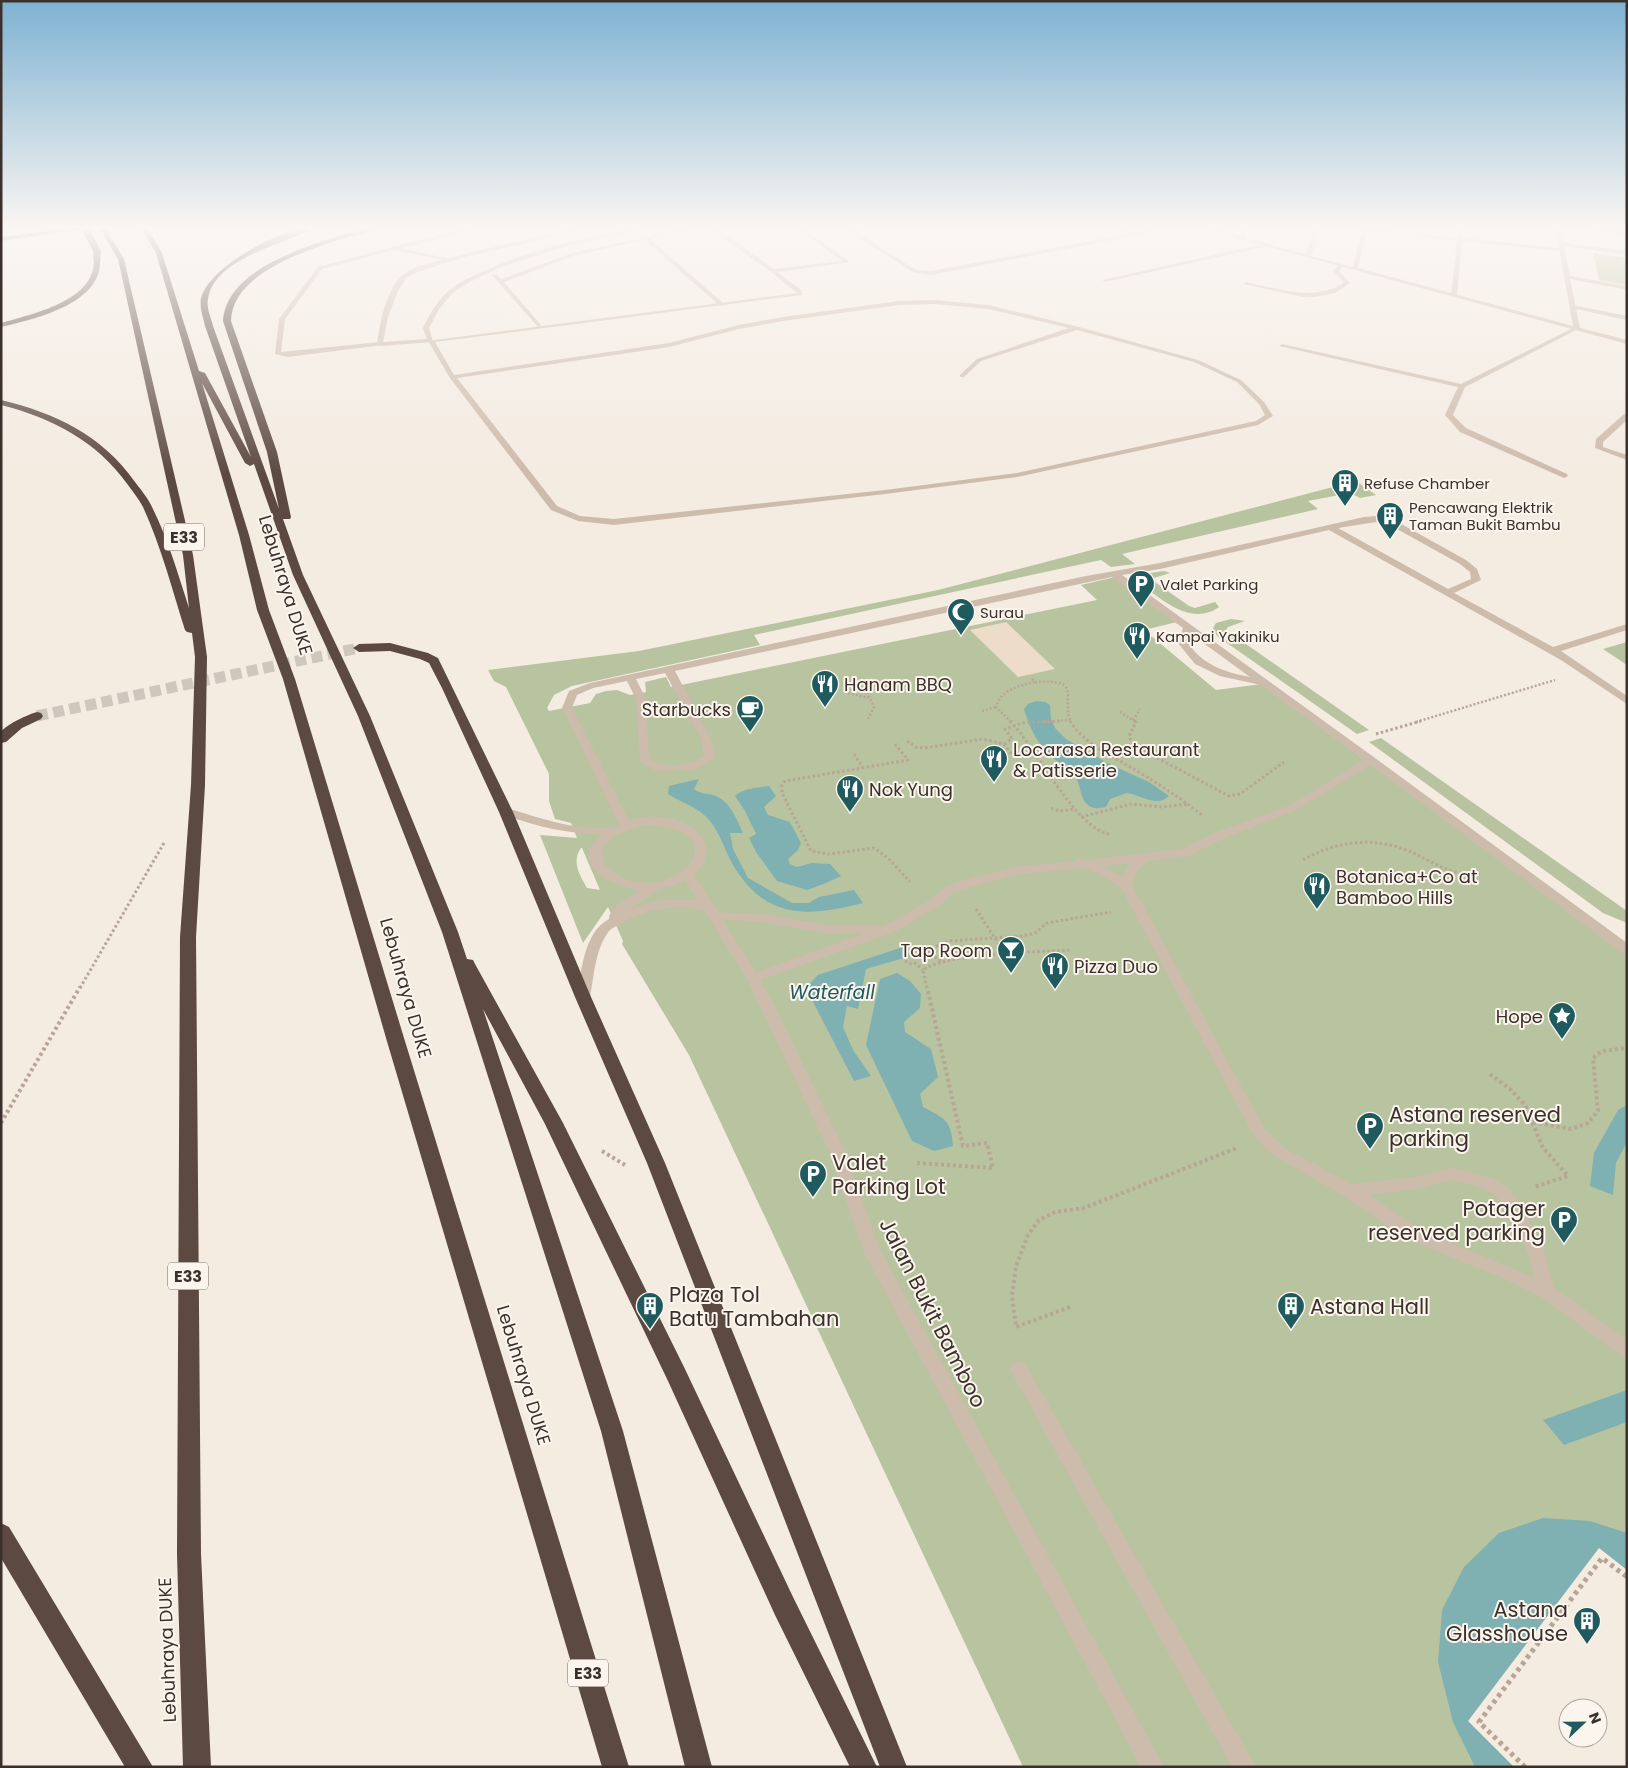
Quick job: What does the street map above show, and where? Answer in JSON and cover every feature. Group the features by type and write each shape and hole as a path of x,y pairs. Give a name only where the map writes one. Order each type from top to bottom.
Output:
{"highway":[{"path":"1,325 54,309"},
{"name":"Lebuhraya DUKE","path":"133,309 188,555 201,657 198,784 188,936 189,1554 197,1767"},
{"name":"Lebuhraya DUKE","path":"175,309 244,535 263,610 292,688 395,1038 616,1767"},
{"path":"205,309 298,575 364,716 450,932 612,1431 699,1767"},
{"path":"229,309 227,321 229,330 272,452 298,575"},
{"path":"186,346 272,504"},
{"path":"1,402 22,407 63,423 100,446 126,474 147,506 201,657"},
{"path":"360,648 377,646 400,648 434,661 448,688 506,812 666,1190 894,1767"},
{"path":"1,739 27,719 37,716"},
{"path":"450,932 554,1123 676,1374 784,1606 864,1767"},
{"path":"1,1535 140,1767"}],"street":[{"path":"290,309 282,319 278,351 278,354 288,356 380,344 431,342 539,326 691,309"},
{"path":"380,344 388,309"},
{"path":"436,309 426,328 431,342 452,377 554,508 578,518 614,522 885,492 1017,475 1258,423 1269,416 1262,403 1239,381 1196,361 1077,328 994,309"},
{"path":"524,309 539,326"},
{"path":"452,377 669,345 739,327 859,309"},
{"path":"1504,309 1627,342"},
{"path":"1573,309 1577,328"},
{"path":"1580,309 1627,318"},
{"path":"962,376 979,360 1077,328"},
{"path":"1564,476 1463,430 1448,414 1462,386 1577,328"},
{"path":"1282,346 1462,386"},
{"path":"1627,416 1599,441 1599,448 1627,458"},
{"path":"625,825 567,708 572,694 590,686 1114,574 1160,566 1364,520 1390,522 1463,562 1474,571 1476,580 1446,593"},
{"path":"1331,528 1552,651 1627,701"},
{"path":"1114,574 1371,760 1627,950"},
{"path":"1188,628 1183,643 1192,657 1211,668 1236,677 1264,683"},
{"path":"1552,651 1627,628"},
{"path":"630,677 641,699 644,759 656,768 694,767 710,758 706,739 668,668"},
{"path":"753,978 889,929 936,902 948,890 961,885 1014,871 1080,862 1184,853 1221,834 1292,808 1371,760"},
{"path":"506,812 540,824 578,831 612,831"},
{"path":"640,821 671,823 695,835 700,844 701,855 697,865 688,874 674,882 638,887 621,884 607,877 598,868 595,859 597,849 603,839 612,831 640,821"},
{"path":"1144,857 1133,865 1128,874 1126,885 1136,908 1263,1138 1281,1153 1350,1191 1414,1236 1509,1273 1547,1292 1627,1349"},
{"path":"1080,862 1101,870 1126,885"},
{"name":"Jalan Bukit Bamboo","path":"688,874 753,978 836,1149 871,1250 1153,1767"},
{"path":"583,997 590,959 604,928 622,908 656,886"},
{"path":"604,928 626,915 648,906 672,901 691,902 711,911 831,930 889,929"},
{"path":"1350,1191 1415,1184 1452,1174 1487,1183 1504,1196 1517,1213 1536,1250 1547,1292"},
{"path":"1019,1369 1245,1767"}],"path":[{"path":"1346,742 1584,672"},
{"path":"996,708 997,699 1013,687 1034,681 1055,681 1065,687 1069,695 1070,720 1078,732 1092,743 1188,804 1210,822"},
{"path":"868,718 873,712 874,706 866,691 874,682"},
{"path":"848,693 871,699"},
{"path":"1068,704 1072,702"},
{"path":"982,711 996,708"},
{"path":"996,708 1014,725 1081,817 1103,833 1112,835"},
{"path":"1133,720 1140,709"},
{"path":"1120,712 1136,722 1128,735 1129,740 1134,745 1217,792 1229,796 1244,792 1284,762"},
{"path":"1004,744 1012,738 1005,729 1014,725 1070,720"},
{"path":"906,741 916,747 924,748 983,739 1004,744 1012,755"},
{"path":"895,744 908,760 785,781 782,786 782,793 811,851 818,855 837,854 868,848 878,850 910,882"},
{"path":"854,754 863,768"},
{"path":"1081,817 1131,804 1161,807 1188,804"},
{"path":"1052,808 1059,811 1076,809"},
{"path":"1,1123 169,835"},
{"path":"1303,860 1335,846 1355,842 1375,842 1399,847 1448,869 1473,875 1513,866"},
{"path":"941,960 929,953 931,948 938,944 966,939 1022,936 1035,933 1047,923 1136,908"},
{"path":"980,916 1003,954 1008,967"},
{"path":"923,970 941,960 1070,950"},
{"path":"905,961 911,964 915,963 923,970 963,1146 987,1143 993,1168 917,1163"},
{"path":"1533,1122 1571,1128 1588,1123 1598,1111 1593,1058 1602,1051 1627,1048"},
{"path":"1490,1074 1510,1089 1520,1100 1533,1122 1543,1148 1568,1176 1504,1196"},
{"path":"554,1123 666,1190"},
{"path":"1070,1307 1016,1328 1012,1296 1017,1268 1023,1243 1038,1221 1058,1211 1084,1208 1263,1138"},
{"path":"1525,1767 1479,1722 1602,1558 1627,1577"}],"green space":[{"path":"1356,481 1376,495 1360,498 1350,493 1308,501 1318,509 1122,554 1135,564 1111,567 1101,560 754,635 760,645 572,686 554,695 547,708 549,711 590,703 596,694 606,691 617,690 630,695 646,692 645,682 666,677 671,687 1097,600 1081,585 1115,577 1177,622 1144,630 1216,690 1262,684 1627,954 1627,1767 1023,1767 689,1055 622,944 623,941 608,907 583,943 540,835 577,838 571,823 555,819 549,801 549,774 506,687 494,681 488,670 639,651 938,590","holes":["582,848 600,890 587,888 579,873 577,858"]},
{"path":"1164,571 1170,573 1152,580 1189,606 1195,608 1215,602 1219,607 1203,614 1180,610 1150,591 1139,578 1143,574"},
{"path":"1231,619 1245,621 1228,627 1226,630 1369,730 1357,734 1217,636 1213,628 1216,623"},
{"path":"1627,642 1627,665 1603,649"},
{"path":"1381,738 1627,911 1627,923 1603,913 1369,742"}],"shaded area":[{"path":"1006,622 1055,669 1018,677 970,630"}],"water":[{"path":"1036,701 1045,702 1050,705 1051,719 1055,728 1066,739 1107,763 1149,782 1169,796 1159,801 1154,801 1127,793 1110,799 1106,807 1090,807 1083,799 1078,781 1073,774 1045,750 1034,734 1024,709 1028,704"},
{"path":"699,779 694,789 701,793 719,797 728,805 735,816 743,833 730,833 733,849 748,878 792,903 809,903 819,897 854,890 863,903 824,911 806,912 789,910 774,905 759,896 746,883 733,865 717,831 706,816 668,794 669,786"},
{"path":"769,786 776,796 764,807 768,815 790,822 801,843 798,850 788,859 790,864 797,867 812,863 830,864 841,876 807,890 777,881 756,852 749,838 756,834 735,796 746,790"},
{"name":"Waterfall","path":"903,947 911,956 866,969 858,1009 847,1006 843,1027 853,1050 871,1076 854,1081 811,998 808,985 818,975"},
{"path":"897,973 910,981 921,994 920,1008 904,1022 905,1032 931,1049 938,1077 920,1094 923,1107 942,1117 951,1130 953,1146 934,1151 912,1141 866,1045 880,979"},
{"path":"1627,1105 1627,1142 1616,1163 1613,1195 1590,1186 1594,1153 1618,1110"},
{"path":"1627,1390 1627,1422 1564,1445 1543,1420"},
{"path":"1543,1518 1590,1521 1627,1533 1627,1767 1475,1767 1453,1722 1438,1662 1442,1610 1464,1567 1499,1533"}],"pier":[{"name":"Astana Glasshouse","path":"1599,1548 1627,1570 1627,1767 1514,1767 1468,1721"}],"tunnel":[{"path":"37,716 359,648"}],"place":[{"name":"Refuse Chamber","path":"1345,507"},
{"name":"Pencawang Elektrik Taman Bukit Bambu","path":"1390,540"},
{"name":"Valet Parking","path":"1141,608"},
{"name":"Surau","path":"961,636"},
{"name":"Kampai Yakiniku","path":"1137,660"},
{"name":"Hanam BBQ","path":"825,708"},
{"name":"Starbucks","path":"750,733"},
{"name":"Locarasa Restaurant & Patisserie","path":"994,783"},
{"name":"Nok Yung","path":"850,813"},
{"name":"Botanica+Co at Bamboo Hills","path":"1317,910"},
{"name":"Tap Room","path":"1011,974"},
{"name":"Pizza Duo","path":"1055,990"},
{"name":"Hope","path":"1562,1040"},
{"name":"Astana reserved parking","path":"1370,1150"},
{"name":"Valet Parking Lot","path":"813,1198"},
{"name":"Potager reserved parking","path":"1564,1244"},
{"name":"Plaza Tol Batu Tambahan","path":"650,1330"},
{"name":"Astana Hall","path":"1291,1330"},
{"name":"Astana Glasshouse","path":"1587,1645"}]}
